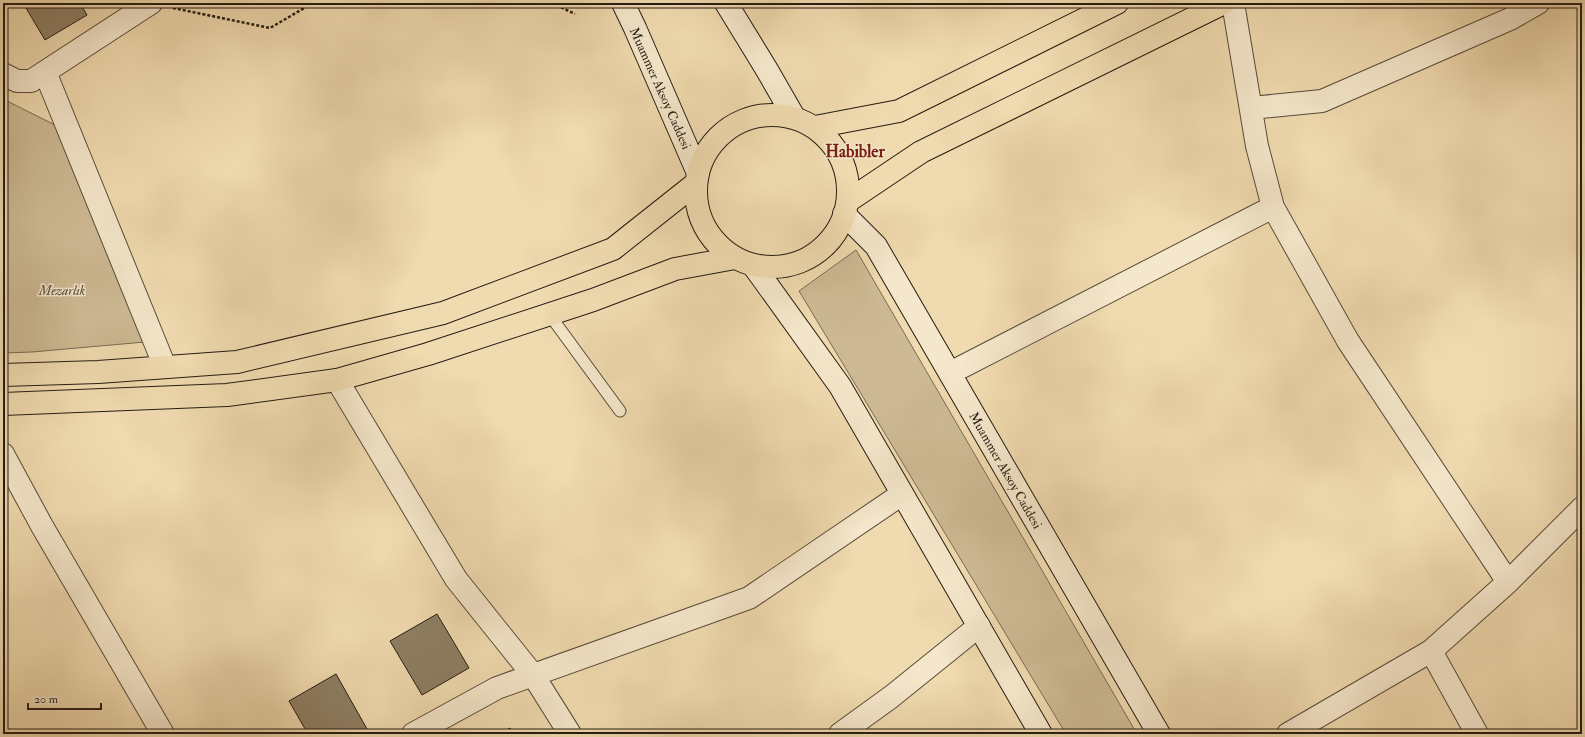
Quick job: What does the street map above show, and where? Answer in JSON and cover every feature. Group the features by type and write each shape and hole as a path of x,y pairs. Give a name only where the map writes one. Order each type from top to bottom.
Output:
{"main road":[{"path":"815,127 899,111 1117,3"},
{"path":"846,207 921,152 1224,3"},
{"path":"3,404 227,395 337,380 428,354 593,300 675,269 744,262 771,267 790,266 807,259 822,249 835,235 846,207 847,180 842,159 830,142 815,127 794,117 772,114 749,117 729,127 712,142 700,162 697,179 697,207 705,227 718,245 744,262"},
{"path":"3,375 98,372 237,362 443,313 613,249 697,179"}],"street":[{"name":"Muammer Aksoy Caddesi","path":"623,3 635,28 697,179"},
{"path":"726,3 794,117"},
{"path":"1233,3 1257,146 1273,207 1348,341 1508,582"},
{"path":"1251,108 1322,101 1510,20 1538,3"},
{"path":"3,74 17,81 31,81 158,5"},
{"path":"45,72 164,367"},
{"name":"Muammer Aksoy Caddesi","path":"846,207 876,246 1159,734"},
{"path":"950,373 1273,207"},
{"path":"744,262 840,386 1041,734"},
{"path":"337,380 456,579 533,675 570,734"},
{"path":"3,454 42,526 163,734"},
{"path":"413,734 497,688 748,598 902,494"},
{"path":"1288,734 1431,651 1508,582 1582,508"},
{"path":"840,734 891,697 979,626"},
{"path":"1431,651 1477,734"}],"lane":[{"path":"549,314 620,411"}],"path":[{"path":"158,5 270,28 313,3"},
{"path":"552,3 575,14"}],"green space":[{"name":"Mezarlık","path":"3,99 61,128 145,342 32,352 3,353"},
{"path":"856,250 1137,734 1066,734 799,291"}],"building":[{"path":"23,3 80,3 87,15 45,40"},
{"path":"437,614 469,668 422,695 390,641"},
{"path":"336,674 367,729 358,734 308,734 289,701"},
{"path":"510,728 513,734 499,734"}],"district":[{"name":"Habibler","path":"855,151"}]}
